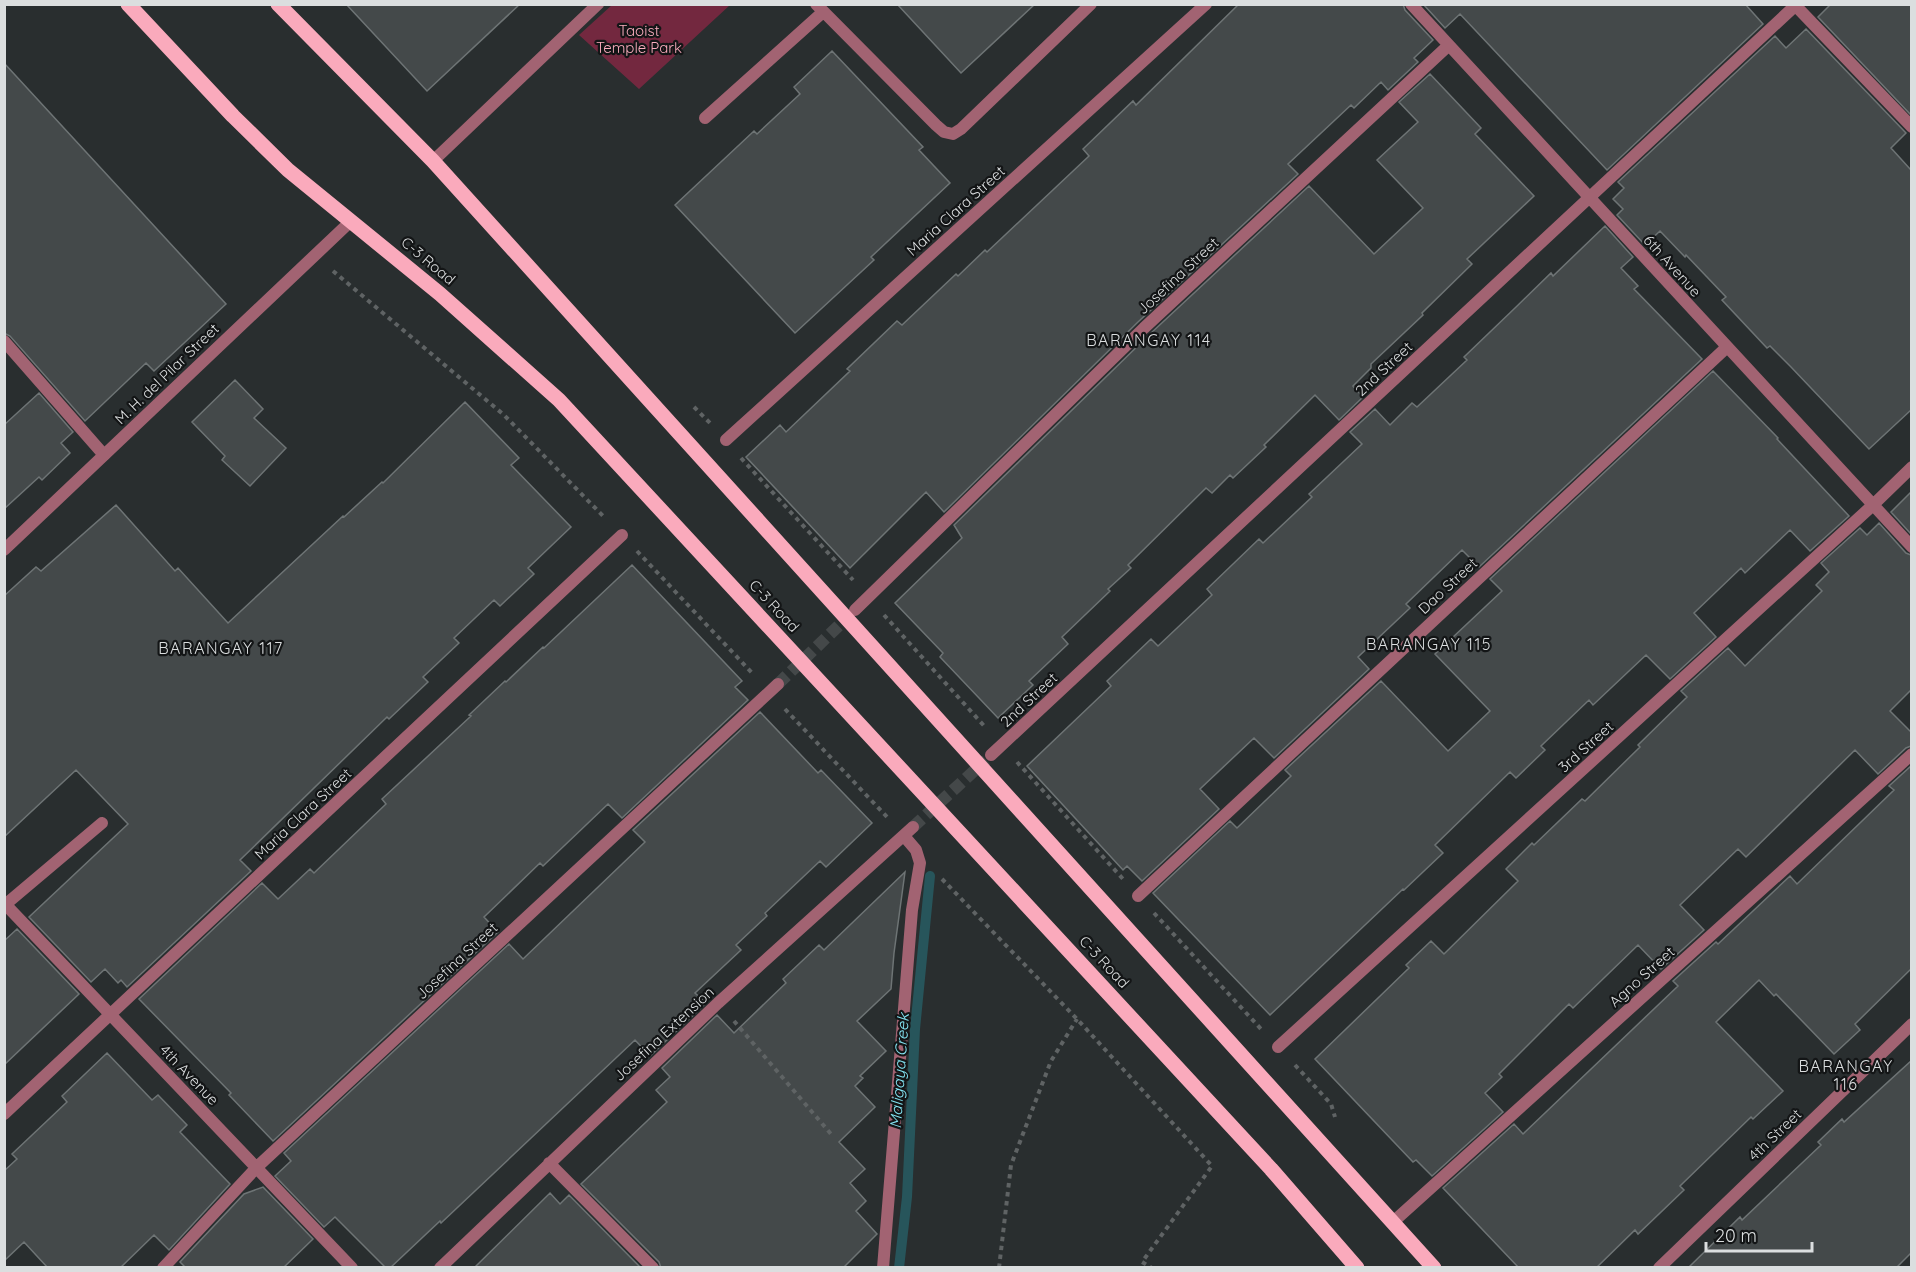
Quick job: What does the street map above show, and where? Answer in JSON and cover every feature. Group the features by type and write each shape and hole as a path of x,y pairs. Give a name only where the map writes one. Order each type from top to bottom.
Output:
{"main road":[{"name":"C-3 Road","path":"128,4 280,163 440,294 559,400 1271,1169 1357,1268"},
{"path":"278,4 433,161 1434,1268"}],"street":[{"path":"433,161 598,4"},
{"path":"705,118 820,8 936,125 944,132 953,134 961,129 1091,4"},
{"name":"Maria Clara Street","path":"726,440 1206,4"},
{"name":"6th Avenue","path":"1411,4 1911,547"},
{"path":"1795,5 1911,127"},
{"name":"2nd Street","path":"991,755 1795,5"},
{"name":"Josefina Street","path":"855,610 1144,328 1449,45"},
{"name":"M. H. del Pilar Street","path":"4,550 351,221"},
{"path":"4,342 104,455"},
{"name":"Dao Street","path":"1138,896 1726,348"},
{"name":"3rd Street","path":"1278,1047 1873,505 1911,467"},
{"name":"Maria Clara Street","path":"4,1114 622,535"},
{"name":"Josefina Street","path":"163,1268 257,1167 778,684"},
{"name":"Agno Street","path":"1393,1222 1911,754"},
{"path":"5,903 102,823"},
{"name":"Josefina Extension","path":"440,1268 718,1004 909,831 919,856"},
{"path":"883,1268 912,910 919,856"},
{"name":"4th Avenue","path":"5,903 352,1268"},
{"name":"4th Street","path":"1659,1268 1911,1024"},
{"path":"549,1163 652,1268"}],"path":[{"path":"919,856 1077,1019 1212,1166 1142,1262 1152,1268"},
{"path":"718,1004 831,1134"},
{"path":"999,1268 1011,1165 1051,1061 1077,1019"}],"green space":[{"name":"Taoist Temple Park","path":"612,5 730,5 639,89 579,35"}],"building":[{"path":"346,4 520,4 427,91"},
{"path":"897,4 1035,4 961,73"},
{"path":"1239,4 1403,4 1405,10 1433,40 1414,58 1418,62 1388,90 1381,82 1354,108 1351,105 1288,164 1298,174 1138,322 944,512 926,492 850,568 746,457 780,425 786,432 850,371 847,369 897,321 902,325 956,274 958,276 985,250 987,252 1089,156 1083,149 1133,101 1136,105"},
{"path":"1423,4 1745,4 1763,24 1607,170 1460,14 1445,28"},
{"path":"1831,4 1911,4 1911,115 1818,17"},
{"path":"1806,29 1906,133 1891,148 1911,170 1911,410 1869,449 1770,346 1767,348 1722,300 1726,297 1686,255 1685,257 1660,231 1645,245 1617,215 1623,209 1613,199 1624,188 1618,182 1775,36 1786,48"},
{"path":"832,51 923,147 919,150 950,183 871,257 874,260 795,333 675,205 754,131 757,134 800,94 794,87"},
{"path":"4,63 226,304 154,371 146,363 85,421 10,336 4,333"},
{"path":"1430,74 1481,128 1475,134 1534,196 1467,259 1472,264 1371,364 1371,368 1353,386 1363,397 1339,420 1315,395 1233,478 1230,475 1212,493 1206,488 1128,565 1131,568 1108,589 1110,591 1062,637 1068,644 1029,681 1033,685 998,718 940,657 943,653 895,603 962,538 954,525 1150,334 1309,186 1374,254 1423,208 1377,160 1418,122 1399,102"},
{"path":"1605,226 1633,257 1621,268 1638,286 1634,289 1702,359 1479,567 1462,550 1406,604 1410,608 1358,657 1369,669 1274,758 1254,738 1200,789 1219,809 1142,881 1127,866 1123,870 1027,766 1111,686 1107,681 1151,639 1158,646 1212,595 1207,589 1259,539 1263,543 1312,497 1309,494 1362,444 1350,432 1375,409 1390,425 1412,403 1417,407 1467,360 1464,357 1551,273 1553,276"},
{"path":"1713,371 1849,516 1810,551 1790,530 1745,573 1741,568 1694,613 1716,637 1670,679 1646,655 1593,705 1589,700 1541,746 1545,750 1516,778 1510,772 1435,845 1443,853 1270,1015 1153,893 1230,821 1237,828 1291,776 1285,770 1381,681 1448,751 1490,711 1435,654 1502,591 1490,579"},
{"path":"235,380 263,409 254,418 286,448 250,486 222,460 225,456 192,422"},
{"path":"39,393 73,432 61,443 70,453 42,480 39,477 4,509 4,425"},
{"path":"465,402 519,458 511,465 571,527 528,568 534,574 500,606 494,600 454,638 459,643 423,677 428,682 389,719 387,717 240,860 251,871 127,987 121,980 118,983 105,969 91,982 29,917 128,824 76,770 4,837 4,596 36,567 41,571 116,505 175,571 178,568 228,623 343,516 383,483"},
{"path":"1911,492 1911,534 1891,512"},
{"path":"1879,523 1906,553 1911,555 1911,690 1890,711 1911,732 1911,746 1878,774 1855,750 1746,857 1738,849 1680,905 1704,930 1661,969 1638,945 1573,1008 1569,1004 1499,1074 1502,1077 1485,1093 1503,1112 1432,1176 1416,1160 1413,1162 1315,1059 1409,968 1406,965 1431,941 1444,954 1518,881 1506,869 1582,799 1585,801 1640,747 1638,745 1687,697 1681,691 1728,648 1745,666 1822,591 1816,585 1829,572 1821,563 1860,528 1867,535"},
{"path":"632,565 742,681 735,687 748,700 622,818 608,804 543,866 540,863 484,917 498,932 273,1141 229,1095 231,1093 139,999 262,883 278,899 310,869 314,873 386,804 382,799 505,681 544,648"},
{"path":"760,712 818,773 821,770 872,823 826,867 820,861 765,913 767,916 736,945 741,950 695,993 706,1003 650,1056 635,1040 441,1223 440,1221 390,1268 386,1268 335,1217 324,1227 275,1176 291,1161 284,1153 509,944 523,959 645,842 633,830"},
{"path":"1911,766 1911,969 1855,1024 1860,1030 1834,1054 1776,994 1774,996 1759,980 1716,1022 1783,1091 1753,1119 1751,1117 1680,1186 1684,1190 1638,1234 1635,1230 1596,1268 1519,1268 1443,1188 1514,1124 1523,1134 1678,986 1673,981 1716,942 1718,944 1790,876 1797,884 1894,790 1889,786"},
{"path":"905,872 891,989 857,1021 886,1051 860,1076 863,1078 855,1086 875,1107 839,1142 865,1169 850,1183 866,1201 856,1211 877,1234 843,1268 661,1268 659,1262 581,1184 667,1102 656,1090 670,1077 662,1068 717,1015 734,1033 786,983 783,979 819,945 824,950"},
{"path":"17,929 79,994 4,1065 4,941"},
{"path":"107,1053 152,1100 158,1095 187,1125 180,1132 230,1184 169,1250 154,1235 120,1268 48,1268 24,1242 4,1261 4,1171 17,1159 12,1154 67,1102 62,1096"},
{"path":"1911,1061 1911,1253 1896,1268 1688,1268 1740,1217 1742,1220 1821,1145 1818,1142 1842,1119 1844,1122"},
{"path":"263,1187 313,1239 283,1268 186,1268 180,1262 244,1194"},
{"path":"550,1193 560,1204 569,1195 641,1268 474,1268"}],"waterway":[{"name":"Maligaya Creek","path":"899,1268 907,1197 915,1029 930,876"}],"tunnel":[{"path":"778,684 853,612"},
{"path":"913,827 986,760"}],"district":[{"name":"BARANGAY 114","path":"1149,340"},
{"name":"BARANGAY 115","path":"1429,644"},
{"name":"BARANGAY 117","path":"221,648"},
{"name":"BARANGAY 116","path":"1846,1075"}]}
